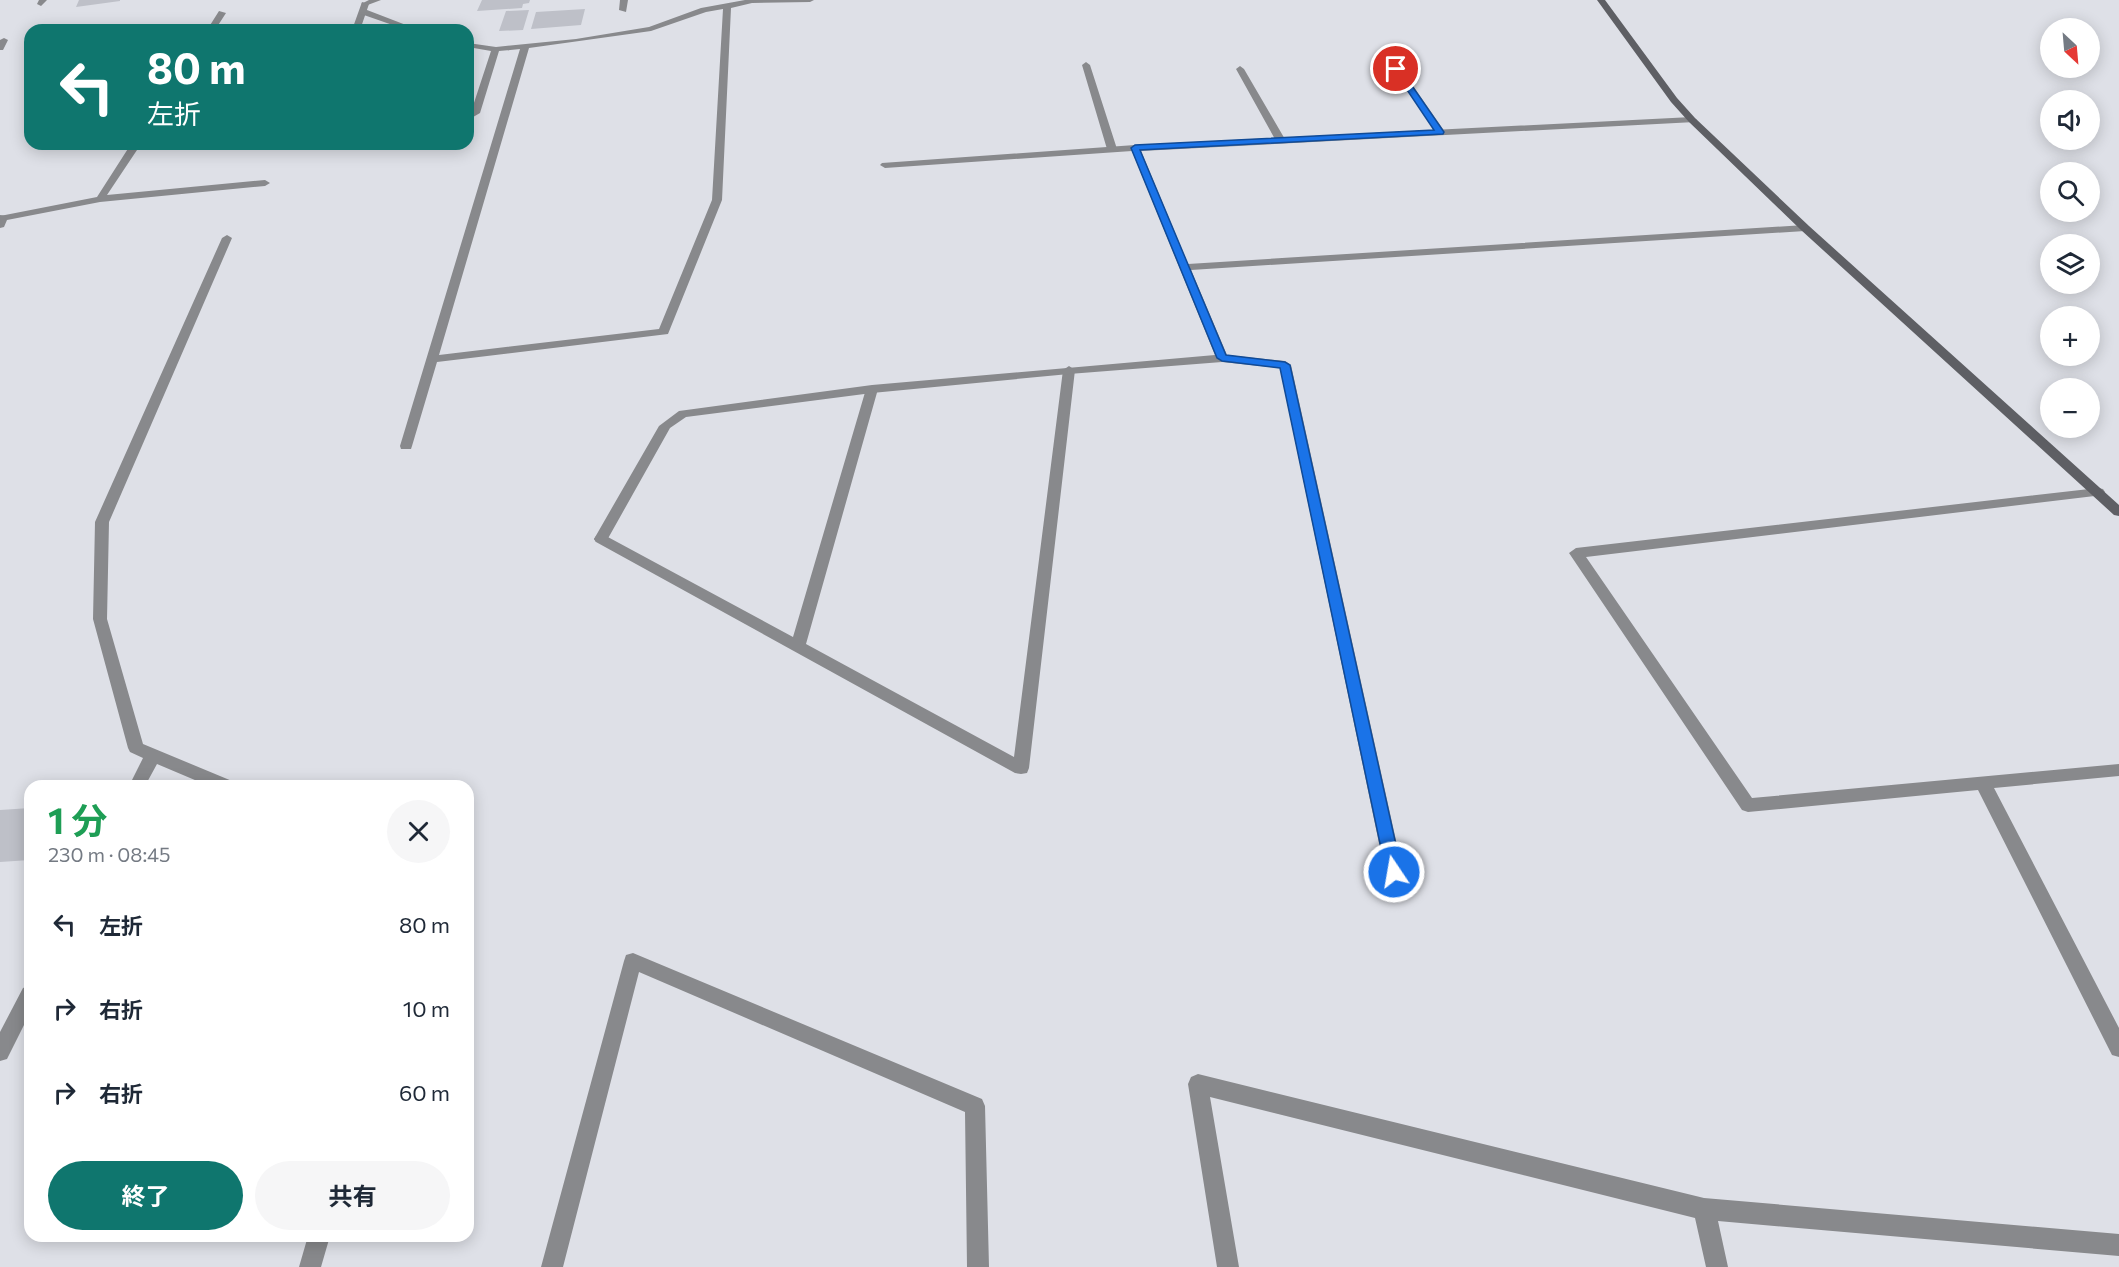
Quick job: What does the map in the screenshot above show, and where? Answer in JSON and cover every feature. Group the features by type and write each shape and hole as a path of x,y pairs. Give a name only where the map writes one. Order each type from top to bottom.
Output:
{"street":[{"path":"358,24 365,8 377,0"},
{"path":"623,10 624,0"},
{"path":"474,46 496,49 525,47 651,29 704,10 752,1 810,0"},
{"path":"1601,0 1674,100 1692,120 1805,228 2119,512"},
{"path":"432,359 664,332 717,200 727,6"},
{"path":"365,8 401,24"},
{"path":"215,24 222,13"},
{"path":"405,446 525,47"},
{"path":"474,114 496,49"},
{"path":"1086,65 1112,149"},
{"path":"1240,69 1281,141"},
{"path":"1396,69 1440,132"},
{"path":"885,165 1112,149 1692,120"},
{"path":"1135,148 1222,358"},
{"path":"100,199 132,150"},
{"path":"1,220 100,199 265,183"},
{"path":"1184,267 1805,228"},
{"path":"212,780 136,748 100,619 102,522 227,238"},
{"path":"1069,370 1021,768 601,539 665,426 683,414 872,389 1069,370 1222,358 1285,365 1394,872"},
{"path":"798,646 872,389"},
{"path":"2098,492 1576,553 1748,805 2119,770"},
{"path":"140,780 153,755"},
{"path":"1983,783 2119,1048"},
{"path":"552,1267 633,962 975,1106 978,1267"},
{"path":"0,1052 24,1006"},
{"path":"1228,1267 1198,1084 1704,1209 2119,1245"},
{"path":"1704,1209 1717,1267"},
{"path":"310,1267 317,1242"}],"building":[{"path":"79,0 120,0 120,1 76,7"},
{"path":"482,0 530,0 529,3 523,4 522,8 477,11"},
{"path":"585,9 581,25 531,29 536,12"},
{"path":"529,10 523,30 499,31 506,11"},
{"path":"24,808 24,860 0,862 0,810"}],"route":[{"path":"1394,872 1285,365 1222,358 1135,148 1440,132 1396,69"}]}
